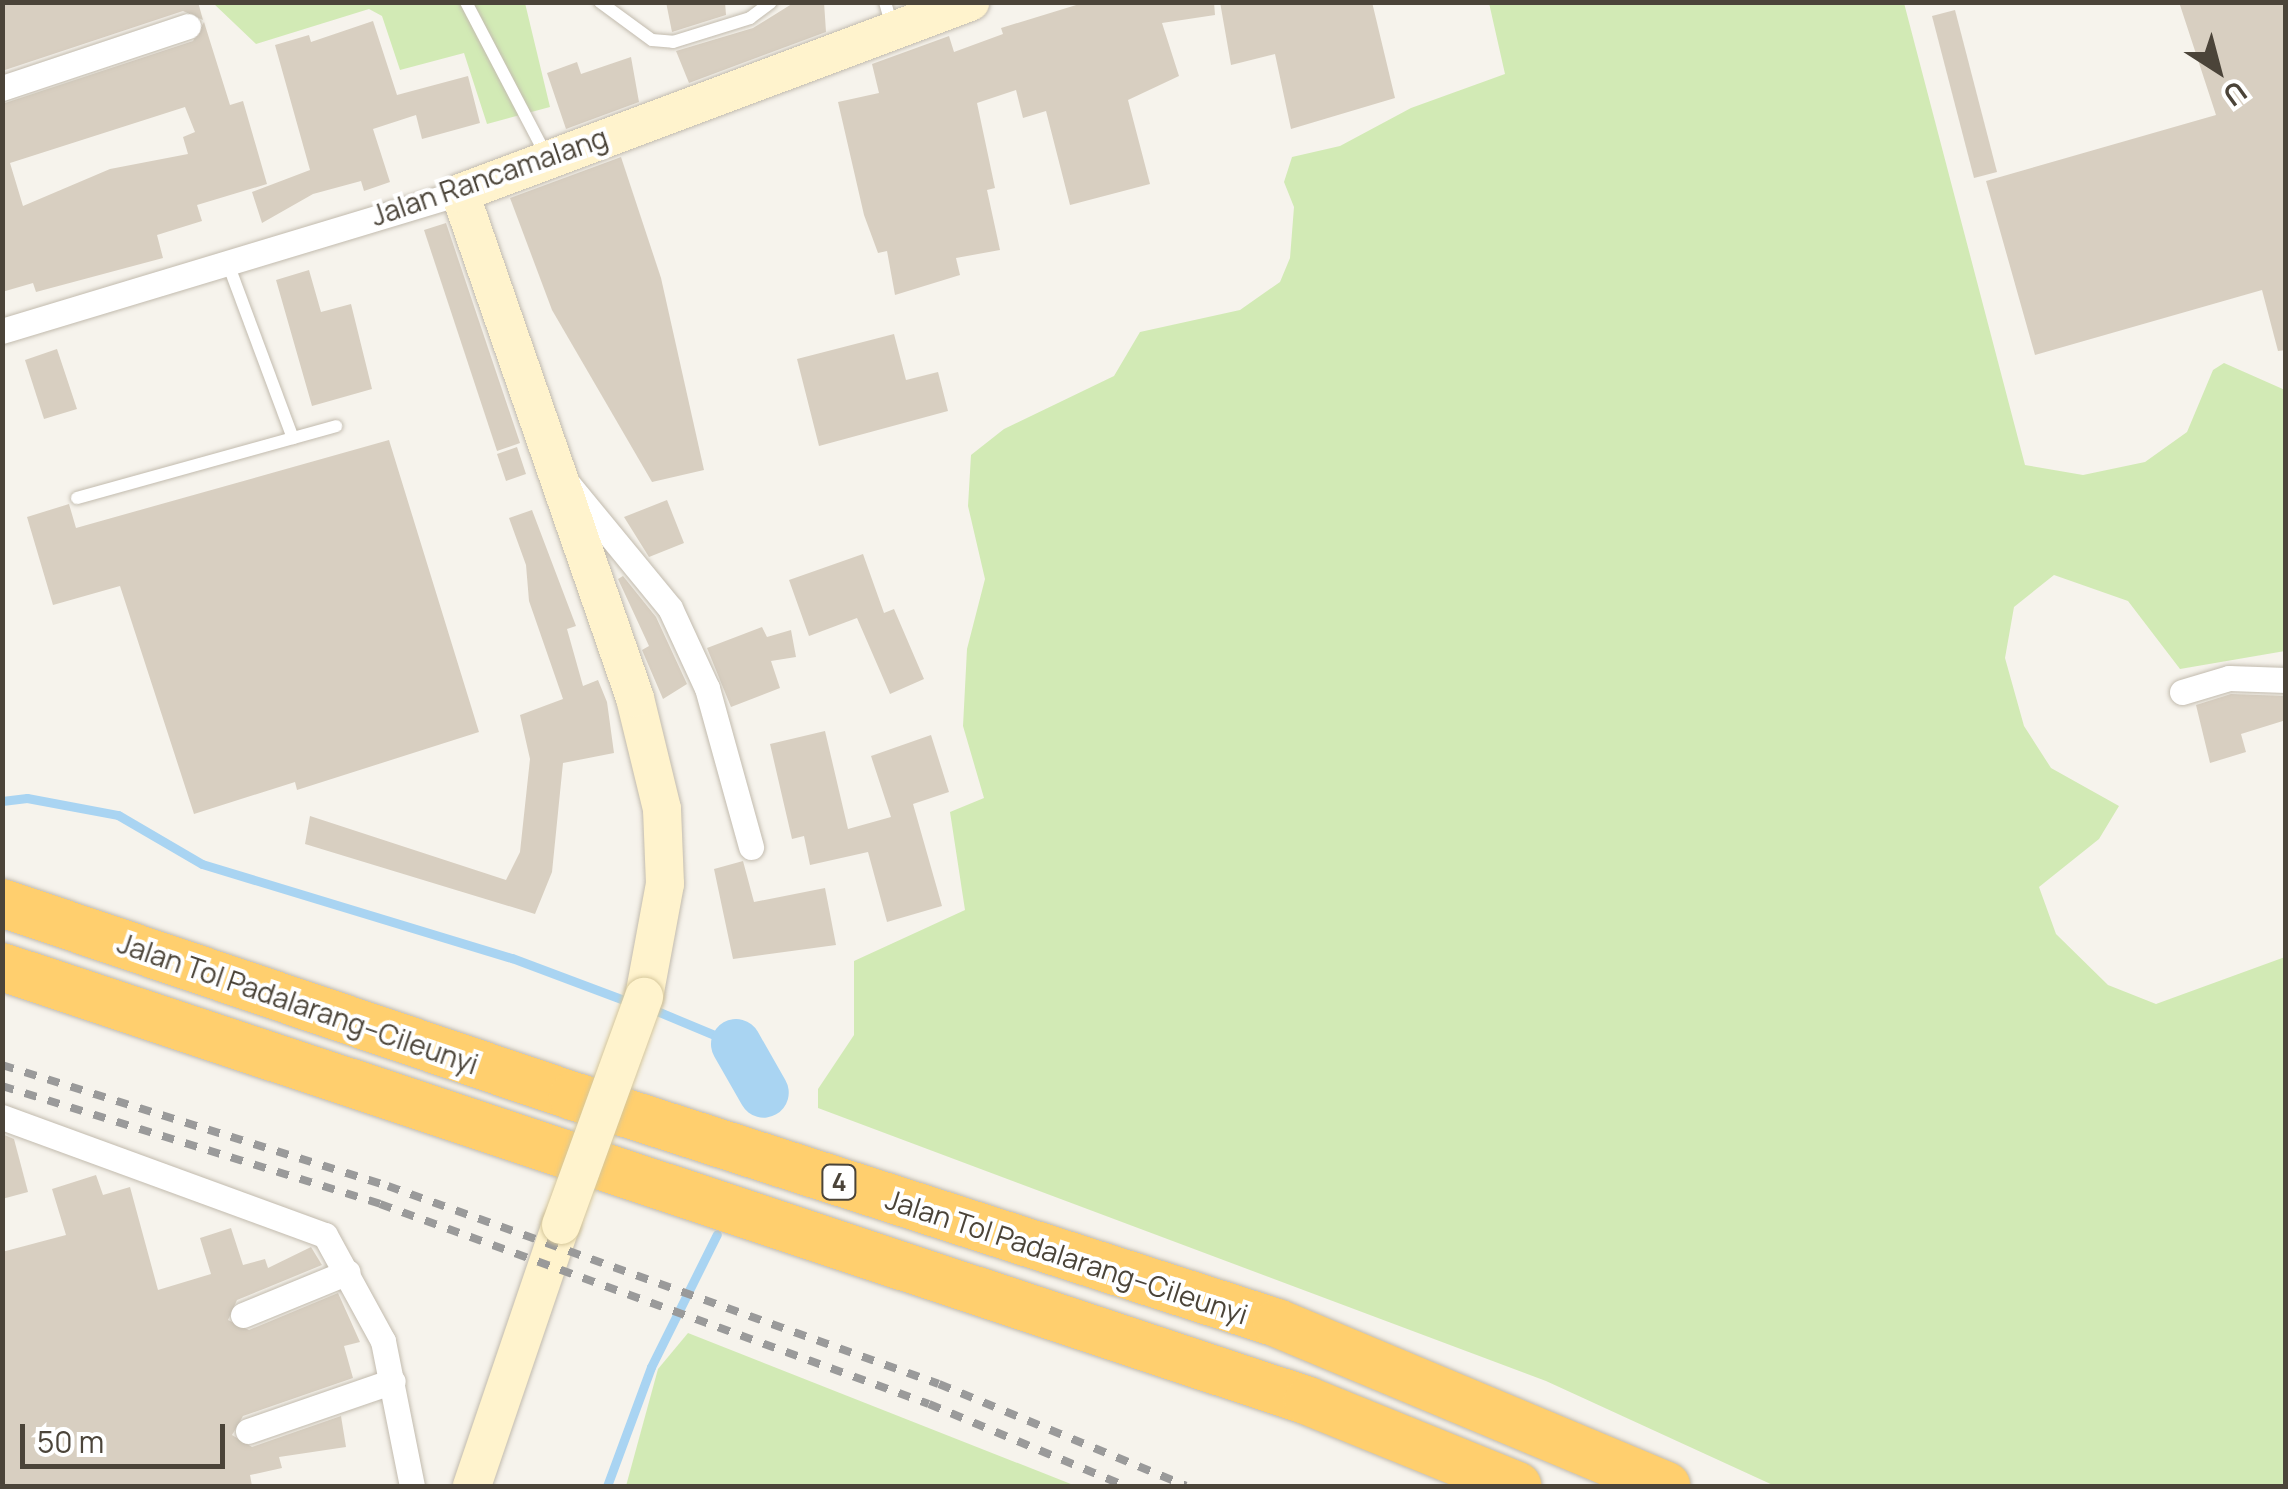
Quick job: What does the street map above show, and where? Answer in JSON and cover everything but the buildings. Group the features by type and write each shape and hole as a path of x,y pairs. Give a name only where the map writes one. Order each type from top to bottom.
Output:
{"highway":[{"name":"Jalan Tol Padalarang–Cileunyi","path":"2,903 1277,1324 1666,1486"},
{"name":"Jalan Tol Padalarang–Cileunyi","path":"2,967 1308,1401 1517,1486"}],"street":[{"name":"Jalan Rancamalang","path":"2,331 460,193 548,160 889,16 970,2"},
{"path":"2,88 188,26"},
{"path":"460,193 635,698 662,809 665,884 644,997 472,1486"},
{"path":"560,474 670,608 707,688 751,847"},
{"path":"2182,692 2229,678 2286,680"},
{"path":"2,1117 325,1235 383,1340 412,1486"},
{"path":"243,1315 348,1272"},
{"path":"248,1431 393,1381"}],"lane":[{"path":"466,2 548,160"},
{"path":"600,2 652,40 673,42 750,18 772,2"},
{"path":"227,261 294,438"},
{"path":"77,498 336,426"}],"green space":[{"path":"213,3 525,3 550,107 487,124 464,53 400,70 382,16 369,9 256,44"},
{"path":"1489,3 1904,3 2025,465 2083,475 2145,462 2187,432 2213,370 2224,363 2285,390 2285,651 2180,669 2128,601 2054,575 2014,607 2005,658 2024,726 2051,768 2119,806 2099,839 2039,887 2056,934 2108,985 2156,1004 2285,957 2285,1486 1775,1486 1546,1381 818,1108 818,1089 854,1035 854,961 965,910 950,812 984,798 963,726 967,649 985,579 968,506 971,455 1004,429 1114,376 1140,332 1240,310 1280,282 1290,258 1294,207 1284,182 1292,157 1340,146 1411,108 1505,74"},
{"path":"688,1333 1076,1486 626,1486 658,1369"}],"waterway":[{"path":"2,801 27,798 118,815 202,864 512,958 632,1003"},
{"path":"652,1009 736,1044"},
{"path":"736,1044 764,1093"},
{"path":"607,1486 651,1367 717,1234"}],"railway":[{"path":"2,1065 388,1186 939,1384 1186,1486"},
{"path":"2,1086 380,1204 929,1404 1125,1486"}]}
